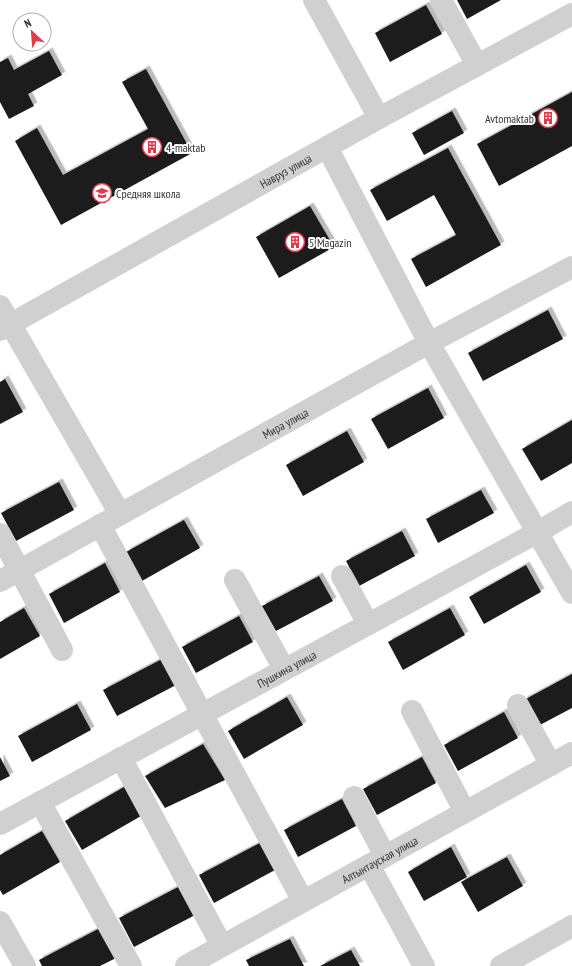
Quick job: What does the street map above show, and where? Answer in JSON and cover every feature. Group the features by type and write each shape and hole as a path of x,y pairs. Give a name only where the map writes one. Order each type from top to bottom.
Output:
{"street":[{"path":"314,0 379,118"},
{"path":"441,0 477,65"},
{"name":"Навруз улица","path":"3,320 326,148 572,14"},
{"path":"326,148 429,343 572,593"},
{"name":"Мира улица","path":"0,581 429,343 572,267"},
{"path":"3,320 120,514"},
{"name":"Пушкина улица","path":"0,824 538,532 572,512"},
{"path":"100,525 303,901"},
{"path":"0,534 62,650"},
{"path":"342,576 368,624"},
{"path":"235,580 284,669"},
{"path":"518,705 551,765"},
{"path":"412,711 465,812"},
{"name":"Алтынтауская улица","path":"186,966 572,753"},
{"path":"121,758 222,946"},
{"path":"354,797 377,860 424,966"},
{"path":"40,802 131,966"},
{"path":"0,922 25,966"},
{"path":"501,966 572,926"}],"building":[{"path":"457,0 501,0 467,19"},
{"path":"426,5 442,34 390,62 375,33"},
{"path":"50,52 62,75 28,94 34,106 9,119 0,102 0,62 8,58 14,70"},
{"name":"4-maktab","path":"146,69 192,153 61,225 15,141 37,128 63,175 148,129 122,82"},
{"name":"Avtomaktab","path":"572,92 572,146 499,186 477,144"},
{"path":"452,111 464,133 424,155 412,133"},
{"path":"448,148 501,245 426,287 411,259 456,235 434,195 387,221 370,190"},
{"name":"5 Magazin","path":"310,206 334,247 279,278 256,237"},
{"path":"548,310 563,339 483,381 468,353"},
{"path":"5,379 23,412 0,424 0,382"},
{"path":"428,388 444,418 388,449 371,419"},
{"path":"572,420 572,463 541,481 522,449"},
{"path":"347,431 364,462 303,496 286,465"},
{"path":"59,482 74,510 16,541 1,513"},
{"path":"481,490 494,513 438,543 426,519"},
{"path":"184,520 200,548 142,581 126,552"},
{"path":"402,531 415,556 359,586 346,561"},
{"path":"105,563 120,592 64,623 49,594"},
{"path":"526,565 541,592 484,624 469,597"},
{"path":"319,576 333,601 276,631 262,606"},
{"path":"24,608 40,636 0,659 0,622"},
{"path":"450,608 465,635 403,670 388,642"},
{"path":"239,616 253,642 196,673 182,647"},
{"path":"162,659 176,685 117,716 103,690"},
{"path":"572,674 572,708 538,726 524,700"},
{"path":"287,697 303,725 244,759 228,731"},
{"path":"77,704 91,730 32,762 18,736"},
{"path":"504,712 518,738 458,771 444,745"},
{"path":"203,744 225,780 165,808 145,776"},
{"path":"0,757 10,776 0,781"},
{"path":"422,757 436,783 377,815 363,789"},
{"path":"124,787 141,816 82,850 65,821"},
{"path":"342,799 356,826 298,857 284,830"},
{"path":"42,831 60,862 3,895 0,890 0,855"},
{"path":"260,843 275,870 214,903 199,875"},
{"path":"451,847 467,877 424,901 408,872"},
{"path":"507,857 523,886 478,912 461,882"},
{"path":"182,885 197,914 134,947 119,918"},
{"path":"100,928 116,958 100,966 42,966 39,960"},
{"path":"290,939 304,966 249,966 246,960"},
{"path":"351,950 360,966 320,966"}],"place":[{"name":"Avtomaktab","path":"548,118"},
{"name":"4-maktab","path":"152,147"},
{"name":"Средняя школа","path":"102,193"},
{"name":"5 Magazin","path":"295,242"}]}
